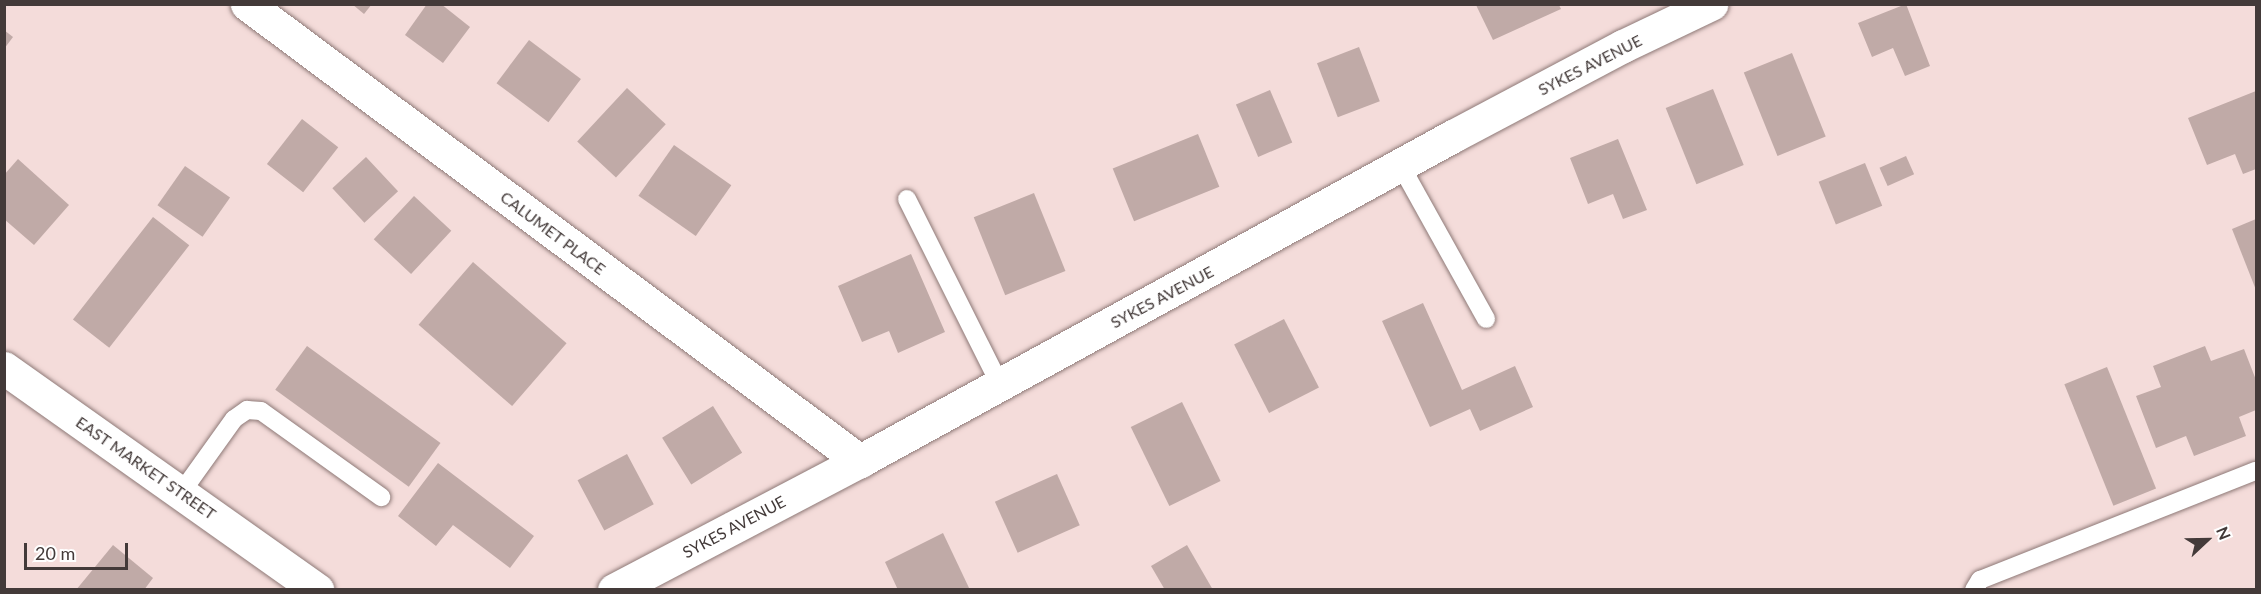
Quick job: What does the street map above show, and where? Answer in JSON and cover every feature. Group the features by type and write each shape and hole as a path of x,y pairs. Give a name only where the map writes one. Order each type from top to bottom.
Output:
{"street":[{"name":"CALUMET PLACE","path":"247,4 860,461"},
{"name":"SYKES AVENUE","path":"614,590 860,461 1623,46 1711,4"},
{"name":"EAST MARKET STREET","path":"4,368 317,590"}],"lane":[{"path":"1401,166 1486,319"},
{"path":"907,199 1000,384"},
{"path":"181,493 234,419 248,410 261,411 381,497"},
{"path":"1974,590 1980,580 2256,471"}],"building":[{"path":"352,4 372,4 364,14"},
{"path":"427,4 441,4 470,27 443,63 405,35"},
{"path":"1906,4 1930,66 1905,76 1893,48 1872,57 1858,23"},
{"path":"1476,5 1559,5 1561,9 1493,40"},
{"path":"4,30 13,37 4,49"},
{"path":"529,40 581,79 548,122 497,83"},
{"path":"1359,47 1380,101 1338,117 1317,63"},
{"path":"1792,53 1826,136 1778,156 1744,72"},
{"path":"627,88 666,124 616,178 577,141"},
{"path":"1713,89 1744,165 1696,184 1666,108"},
{"path":"1270,90 1292,142 1258,157 1236,104"},
{"path":"2256,91 2256,169 2243,174 2235,154 2207,165 2188,118"},
{"path":"302,119 338,147 303,192 267,164"},
{"path":"1198,134 1219,187 1134,221 1113,168"},
{"path":"1618,139 1647,210 1623,219 1613,194 1588,204 1570,158"},
{"path":"674,145 731,185 696,236 638,196"},
{"path":"1906,156 1914,174 1888,186 1880,168"},
{"path":"366,157 398,191 364,223 332,188"},
{"path":"18,159 69,205 34,245 4,219 4,175"},
{"path":"1865,163 1882,206 1836,224 1819,182"},
{"path":"185,166 230,198 203,237 157,205"},
{"path":"1034,193 1065,271 1005,295 974,217"},
{"path":"414,196 451,231 411,274 374,239"},
{"path":"153,217 189,245 109,348 73,319"},
{"path":"2256,219 2256,290 2232,229"},
{"path":"911,254 945,332 898,353 889,331 862,342 838,286"},
{"path":"473,262 567,343 512,406 419,325"},
{"path":"1423,303 1462,390 1515,366 1533,407 1480,431 1470,409 1430,427 1382,321"},
{"path":"1284,319 1319,388 1269,413 1234,344"},
{"path":"307,346 440,443 409,487 275,390"},
{"path":"2205,346 2211,361 2244,349 2256,380 2256,410 2239,417 2246,436 2194,456 2186,436 2156,448 2136,396 2161,387 2153,366"},
{"path":"2107,367 2156,488 2113,506 2064,384"},
{"path":"1182,402 1221,481 1169,506 1131,427"},
{"path":"713,406 742,453 691,484 662,438"},
{"path":"627,454 654,504 604,531 578,480"},
{"path":"438,463 534,536 510,568 453,525 436,546 398,516"},
{"path":"1057,474 1080,525 1018,553 995,502"},
{"path":"943,533 970,590 898,590 885,562"},
{"path":"113,545 153,578 144,590 76,590"},
{"path":"1187,545 1213,590 1165,590 1151,566"}]}
